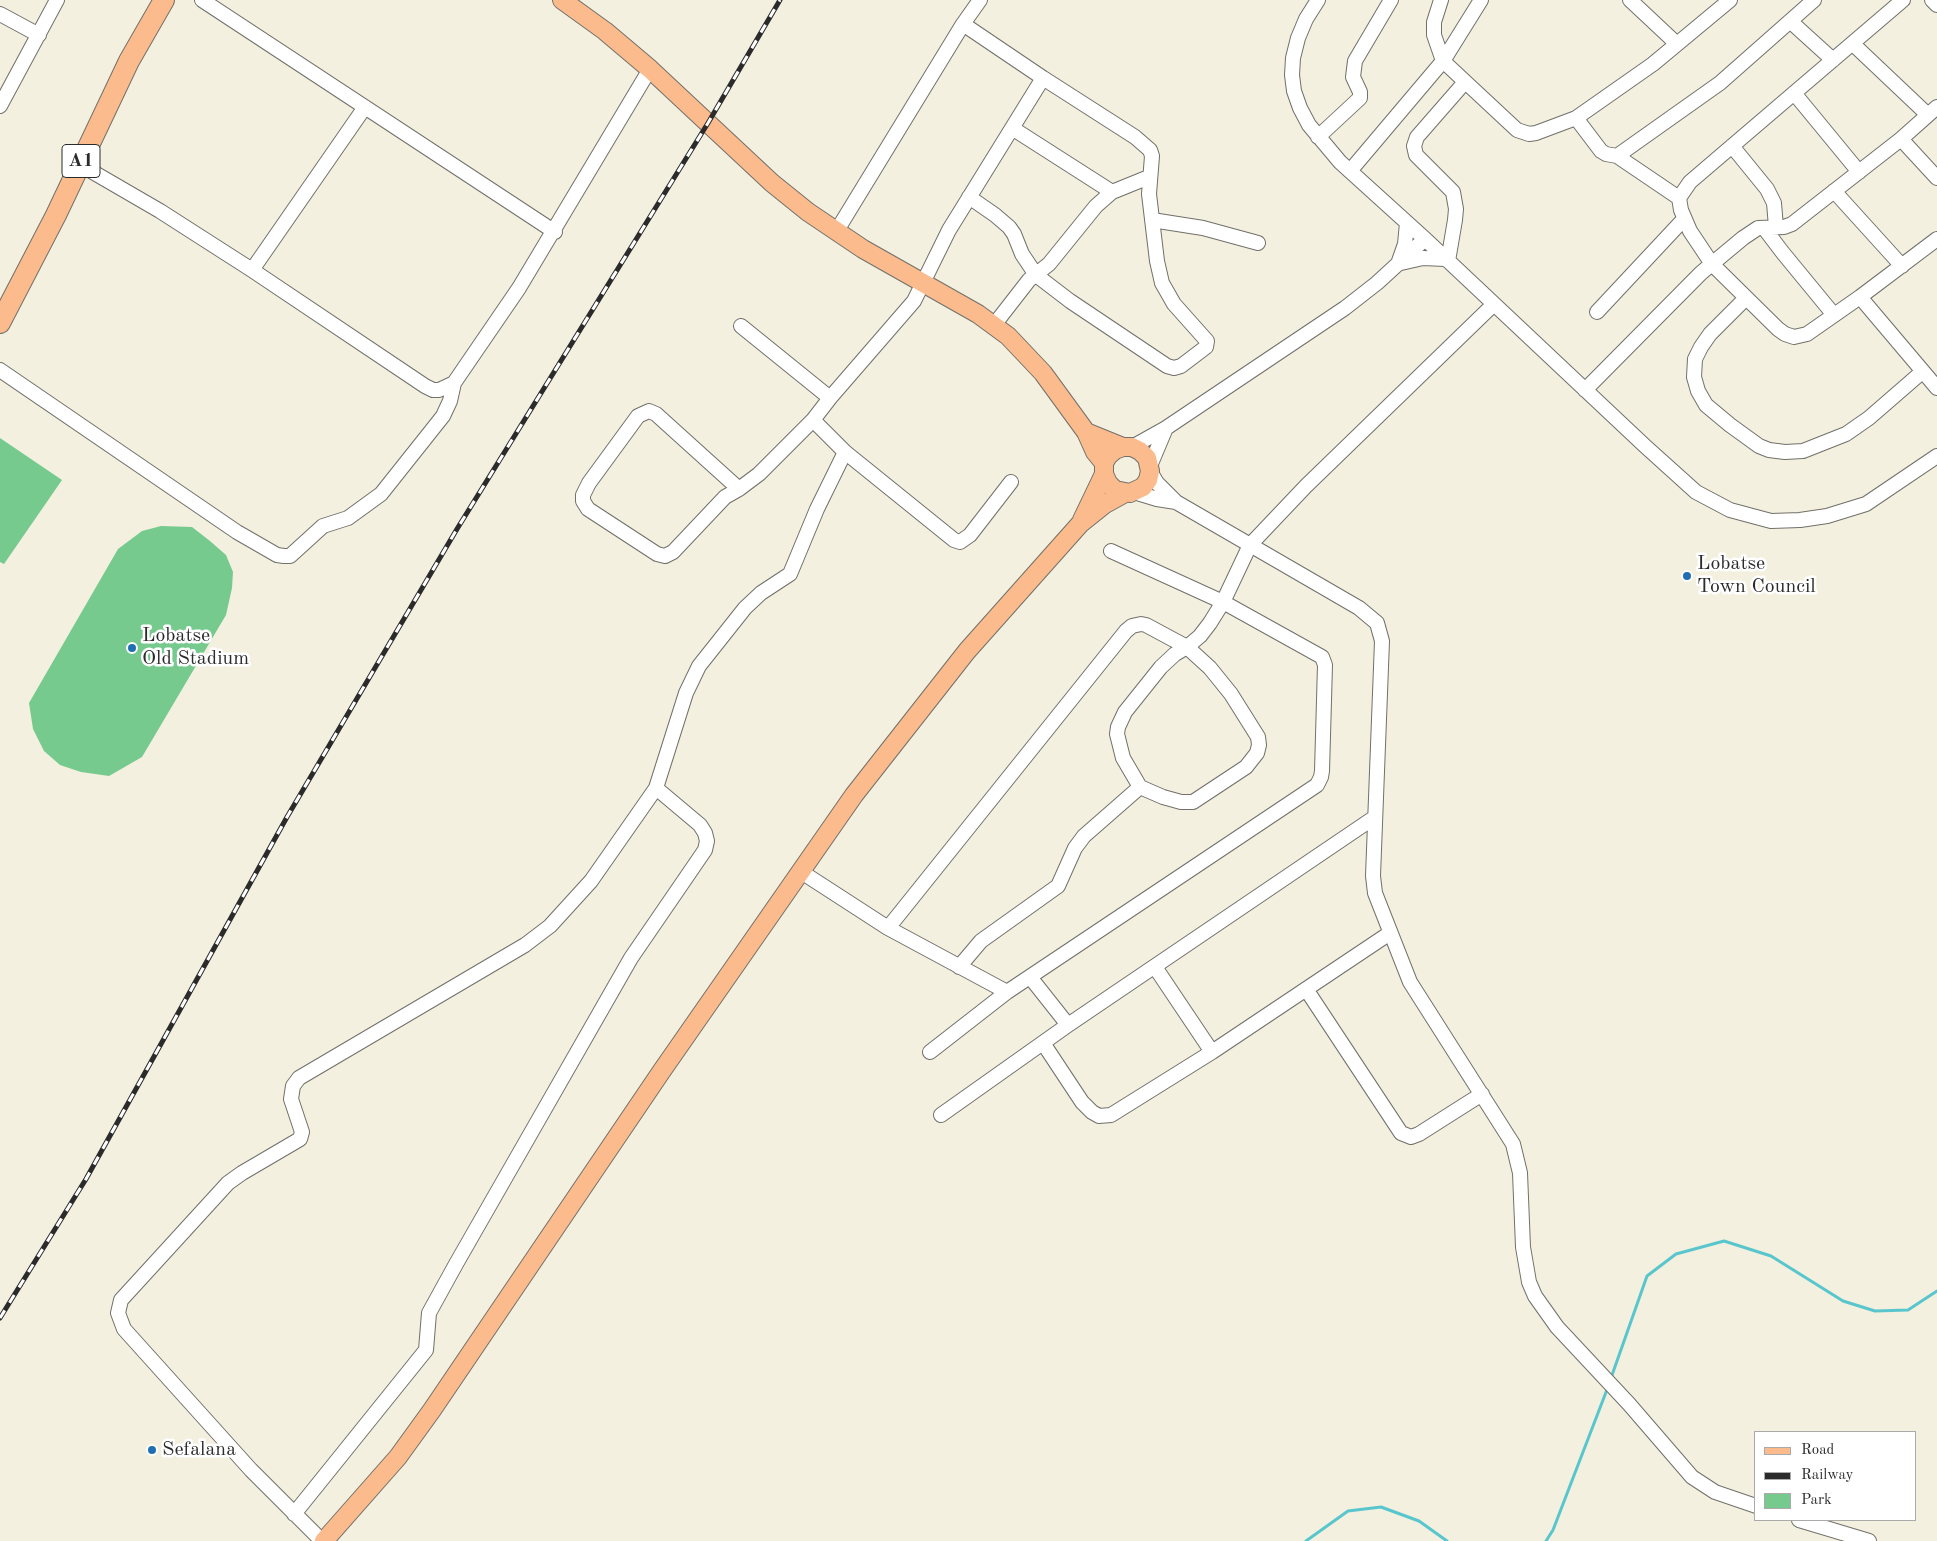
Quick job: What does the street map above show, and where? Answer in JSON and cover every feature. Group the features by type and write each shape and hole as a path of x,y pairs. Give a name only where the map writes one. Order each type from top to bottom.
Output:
{"highway":[{"name":"A1","path":"0,323 39,249 129,61 164,0"}],"main road":[{"path":"562,0 598,26 650,69 772,183 836,232 922,282 952,297 994,325 1044,373 1086,432 1104,469 1108,483 1115,490 1130,493"},
{"path":"323,1541 398,1457 437,1403 661,1072 854,796 967,651 1080,524 1105,504 1142,487 1148,480 1150,468 1147,458 1140,451 1086,432"},
{"path":"1080,524 1108,456 1114,450 1127,447"}],"street":[{"path":"0,106 57,0"},
{"path":"202,0 554,232"},
{"path":"836,232 963,24 980,0"},
{"path":"1318,0 1306,19 1298,38 1293,58 1294,92 1309,126 1350,172 1425,239 1696,492 1730,510 1771,521 1800,520 1827,516 1866,504 1937,456"},
{"path":"1318,137 1360,98 1360,92 1353,77 1353,70 1364,44 1391,0"},
{"path":"1441,0 1434,22 1434,35 1443,62 1517,130 1524,133 1536,133 1576,118 1653,64 1730,0"},
{"path":"1350,172 1443,62 1481,0"},
{"path":"1630,0 1677,44"},
{"path":"1617,156 1720,83 1814,0"},
{"path":"1679,198 1690,182 1903,0"},
{"path":"1932,0 1937,5"},
{"path":"0,14 39,35"},
{"path":"1790,21 1833,60"},
{"path":"963,24 1144,144 1150,150 1152,156 1149,194 1162,283 1167,295 1202,335 1207,344 1202,351 1181,366 1174,368 1167,366 1070,301 1036,275 1022,254 1009,227 995,214 969,197"},
{"path":"1585,390 1693,281 1752,231 1784,227 1792,224 1901,139 1932,111 1853,44"},
{"path":"0,370 237,532 276,554 290,556 323,526 348,518 381,494 443,416 450,402 454,383 519,288 554,232 650,69"},
{"path":"739,488 656,414 645,412 638,416 589,484 583,501 588,509 657,554 665,556 673,552 720,500 739,488 759,474 813,420 914,301 949,230 1043,78"},
{"path":"1448,261 1456,209 1453,192 1416,155 1414,146 1418,137 1465,82"},
{"path":"1794,93 1859,172"},
{"path":"252,270 365,107"},
{"path":"1576,118 1601,151 1617,156 1679,198 1684,219 1712,264 1785,334 1794,337 1808,334 1860,298 1937,239"},
{"path":"1012,128 1112,192"},
{"path":"1901,139 1937,178"},
{"path":"1732,146 1768,189 1774,203 1770,228 1792,265 1834,315"},
{"path":"79,164 160,211 252,270 425,386 433,390 439,390 454,383"},
{"path":"994,325 1029,280 1049,264 1096,206 1112,192 1149,177"},
{"path":"1834,191 1902,266"},
{"path":"1597,312 1684,219"},
{"path":"1152,220 1203,228 1258,242"},
{"path":"1398,264 1405,244 1407,223"},
{"path":"1127,447 1166,428 1345,308 1425,239"},
{"path":"1398,264 1423,258 1448,261"},
{"path":"1746,298 1710,334 1701,347 1695,359 1694,377 1698,391 1706,405 1759,446 1785,452 1803,451 1846,434 1869,418 1922,372"},
{"path":"1860,298 1937,388"},
{"path":"888,928 1126,631 1137,624 1146,625 1187,647 1210,668 1231,694 1258,737 1257,753 1246,767 1194,802 1181,802 1164,797 1140,787 1123,758 1117,734 1118,726 1125,712 1161,667 1175,654 1187,647 1200,636 1223,602 1250,545 1306,486 1494,304"},
{"path":"741,326 830,398"},
{"path":"813,420 845,452 947,536 960,542 970,535 1011,482"},
{"path":"1166,428 1150,468 1157,482 1176,502 1359,608 1377,623 1380,630 1382,650 1373,876 1375,893 1410,982 1509,1136 1520,1173 1522,1247 1529,1282 1535,1296 1544,1311 1699,1482 1720,1494 1754,1505"},
{"path":"323,1541 294,1514 124,1329 118,1313 121,1300 228,1183 300,1139 302,1132 291,1099 293,1086 299,1078 525,945 543,932 590,881 656,788 686,693 699,666 745,608 762,593 790,574 817,509 845,452"},
{"path":"1130,493 1176,502"},
{"path":"930,1052 1006,992 1317,785 1320,781 1322,771 1325,665 1322,657 1223,602 1112,551"},
{"path":"959,967 981,941 1058,886 1075,848 1084,836 1140,787"},
{"path":"294,1514 426,1350 429,1312 631,958 705,850 707,841 705,832 700,825 656,788"},
{"path":"941,1115 1068,1025 1375,817"},
{"path":"800,871 888,928 1006,992"},
{"path":"1043,1043 1082,1102 1092,1112 1106,1116 1111,1115 1212,1052 1390,934"},
{"path":"1156,967 1212,1052"},
{"path":"1030,977 1068,1025"},
{"path":"1306,989 1401,1133 1411,1137 1419,1134 1482,1094"},
{"path":"1802,1521 1869,1541"}],"green space":[{"path":"0,438 62,480 4,564 0,562"},
{"path":"161,526 192,527 226,555 233,572 232,588 226,615 142,757 109,776 81,772 60,765 44,751 33,729 29,703 118,549 142,531"}],"waterway":[{"path":"1611,1378 1647,1276 1676,1254 1724,1241 1771,1256 1843,1301 1875,1311 1908,1310 1937,1291"},
{"path":"1546,1541 1553,1530 1608,1387"},
{"path":"1306,1541 1348,1511 1381,1507 1419,1521 1447,1541"}],"railway":[{"path":"0,1318 86,1179 287,817 457,529 708,123 780,0"}],"place":[{"name":"Lobatse Town Council","path":"1687,576"},
{"name":"Lobatse Old Stadium","path":"132,648"},
{"name":"Sefalana","path":"152,1450"}]}
